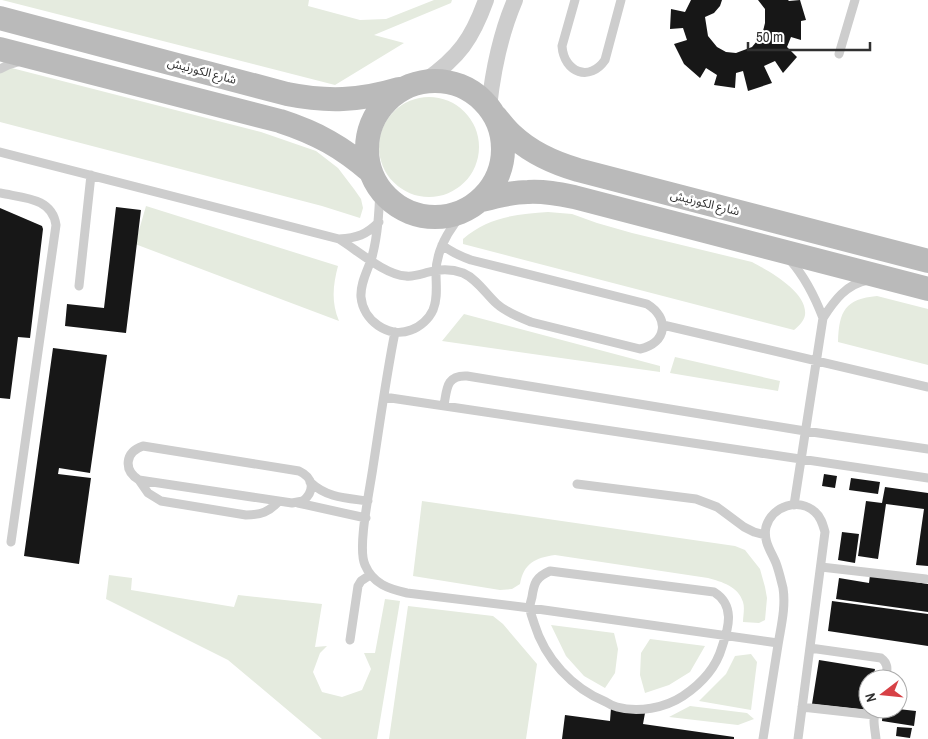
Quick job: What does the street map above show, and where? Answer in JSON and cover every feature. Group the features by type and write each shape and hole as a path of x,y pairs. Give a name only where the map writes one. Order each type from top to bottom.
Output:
{"main road":[{"name":"شارع الكورنيش","path":"0,18 287,94 310,98 334,100 358,98 382,94 415,84"},
{"path":"0,49 300,127 338,146 355,158 396,206 418,216 442,218 504,194 551,193 928,289"},
{"path":"375,181 367,152 369,133 376,114 389,98 415,84 443,81 461,86 476,94 492,112 503,138 503,161 495,182 473,206"},
{"name":"شارع الكورنيش","path":"492,112 512,136 532,151 554,163 918,258"},
{"path":"784,252 788,243 797,239 870,254 918,258"}],"street":[{"path":"415,84 442,70 456,56 478,23 486,0"},
{"path":"492,112 491,84 496,60 502,37 516,0"}],"lane":[{"path":"575,0 562,46 565,60 569,66 582,72 596,70 606,60 622,0"},
{"path":"839,54 856,0"},
{"path":"0,69 22,60 36,58"},
{"path":"0,152 339,239 361,236 371,230 378,222"},
{"path":"79,286 91,175"},
{"path":"375,181 378,222 376,241 362,284 361,297 364,310 371,320 382,328 395,332 410,331 423,324 432,312 437,297 436,270 442,245 448,233 473,206"},
{"path":"0,193 43,203 52,212 56,225 10,542"},
{"path":"339,239 397,275 407,277 418,276 436,270 450,270 464,274 476,281 498,306 531,322 640,349 649,347 656,342 661,334 663,326 660,316 655,309 647,304 471,260 442,245"},
{"path":"784,252 807,282 823,318"},
{"path":"794,504 823,318 833,302 847,289 864,281 883,278"},
{"path":"663,326 928,388"},
{"path":"395,332 368,501 362,552 364,564 370,575 379,584 391,590 778,643"},
{"path":"444,406 448,384 459,376 467,376 928,449"},
{"path":"384,397 928,478"},
{"path":"279,501 265,512 246,516 161,502 148,493 139,480 130,472 128,461 134,451 143,446 299,472 304,474 322,492 329,495 368,501"},
{"path":"139,480 297,503 366,518"},
{"path":"297,503 303,501 310,493 310,482"},
{"path":"577,484 696,499 717,507 744,527 765,535"},
{"path":"763,739 784,603 783,589 776,562 766,543 766,527 769,520 780,509 794,504 802,505 815,512 825,532 798,739"},
{"path":"821,568 926,579"},
{"path":"550,571 714,592 721,596 728,609 729,616 726,636 720,656 709,674 695,689 677,700 658,707 637,709 617,707 583,690 560,670 536,630 530,608 537,580 543,574 550,571"},
{"path":"350,640 358,586 361,581 370,575"},
{"path":"810,648 881,658 887,665 887,669"},
{"path":"802,707 858,711"},
{"path":"874,719 876,739"}],"shaded area":[{"path":"2,0 309,0 308,6 360,20 386,19 434,0 452,0 451,3 374,35 404,43 335,85"},
{"path":"0,65 261,132 316,151 338,168 361,199 363,208 360,218 322,206 0,122"},
{"path":"429,97 439,98 457,105 471,119 478,137 478,157 471,175 457,189 439,196 429,197 419,196 401,189 387,175 380,157 379,147 380,137 387,119 401,105 419,98"},
{"path":"146,206 338,266 334,294 336,314 339,321 135,244"},
{"path":"548,212 572,214 632,233 752,262 794,290 804,306 805,315 801,323 794,330 463,244 463,239 493,221 525,214"},
{"path":"877,296 928,309 928,365 838,342 840,322 846,308 858,300"},
{"path":"464,314 660,366 660,372 442,341"},
{"path":"675,357 780,381 778,391 670,373"},
{"path":"422,501 735,546 745,550 760,569 767,598 765,620 759,623 743,622 744,607 741,597 733,588 708,578 555,555 536,560 528,566 524,571 520,584 512,589 500,590 413,576"},
{"path":"109,575 132,578 131,590 234,607 238,595 322,604 315,647 327,646 320,653 313,672 322,692 342,697 362,690 371,669 364,653 375,653 385,599 400,601 377,739 322,739 228,660 106,599"},
{"path":"408,606 493,616 503,624 537,664 526,739 389,739"},
{"path":"551,625 614,633 618,649 615,673 605,688 584,676 566,656"},
{"path":"650,639 705,646 690,672 669,685 645,693 640,675 641,653"},
{"path":"751,654 757,662 751,710 699,701 726,674 735,656"},
{"path":"690,706 747,713 754,719 738,725 669,717"}],"building":[{"path":"691,0 722,0 714,13 705,17 708,36 717,47 726,52 736,53 752,47 762,35 765,23 765,9 758,0 800,0 806,20 801,21 801,40 791,37 787,47 797,57 783,73 775,61 764,66 772,83 748,91 743,71 736,73 735,88 714,85 717,75 706,68 700,78 684,64 674,44 687,40 683,28 670,29 671,9 685,12"},
{"path":"116,207 141,210 126,333 65,326 67,304 104,308"},
{"path":"0,208 42,226 43,229 30,338 18,337 10,399 0,398"},
{"path":"53,348 107,355 90,473 59,468 58,474 91,478 79,564 24,556"},
{"path":"824,474 837,476 835,488 822,486"},
{"path":"851,478 880,482 878,494 849,490"},
{"path":"885,487 928,493 928,566 916,565 924,509 886,504 878,559 858,556 866,501 882,503"},
{"path":"842,532 859,534 855,563 838,560"},
{"path":"870,575 928,584 928,612 836,599 839,578 869,583"},
{"path":"832,601 928,614 928,646 828,631"},
{"path":"819,660 875,669 858,669 858,709 812,704"},
{"path":"611,708 645,713 643,724 734,737 734,739 562,739 565,715 610,721"},
{"path":"908,710 916,711 914,726 882,721 882,719 908,719"},
{"path":"897,727 912,728 910,738 896,736"}]}
